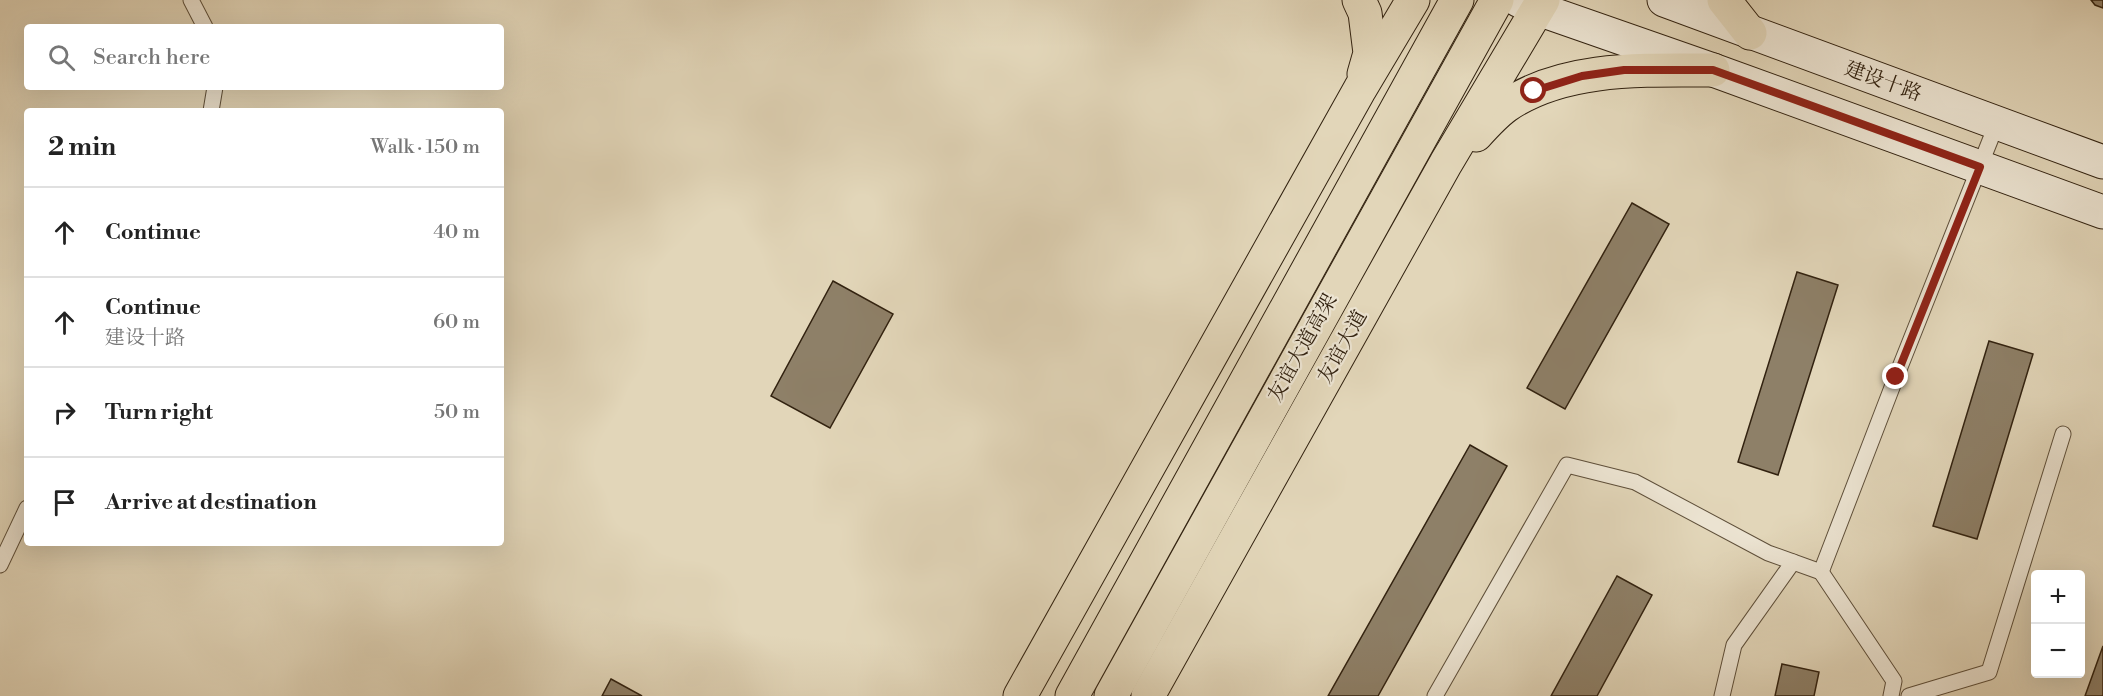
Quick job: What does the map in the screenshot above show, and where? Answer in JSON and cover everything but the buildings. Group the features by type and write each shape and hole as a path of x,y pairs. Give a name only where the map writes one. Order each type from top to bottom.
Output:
{"main road":[{"path":"1359,0 1365,13 1370,53 1360,89"},
{"path":"1020,696 1360,89 1413,0"},
{"name":"友谊大道高架","path":"1072,696 1457,0"},
{"name":"友谊大道高架","path":"1111,696 1497,0"},
{"name":"建设十路","path":"1664,0 2103,162"},
{"path":"1724,0 1750,33"},
{"path":"1533,3 2103,212"},
{"name":"友谊大道","path":"1148,696 1533,3"},
{"path":"1446,163 1505,106 1534,91 1582,76 1624,70 1713,70"}],"lane":[{"path":"191,0 204,24"},
{"path":"212,108 214,90"},
{"path":"1821,572 1997,123"},
{"path":"1908,696 1989,672 2063,434"},
{"path":"1435,696 1567,465 1635,482 1768,553 1821,572 1894,681 1894,695"},
{"path":"0,565 24,514"},
{"path":"1722,696 1734,645 1793,562"}],"route":[{"path":"1534,91 1582,76 1624,70 1713,70 1980,167 1896,377"}]}
